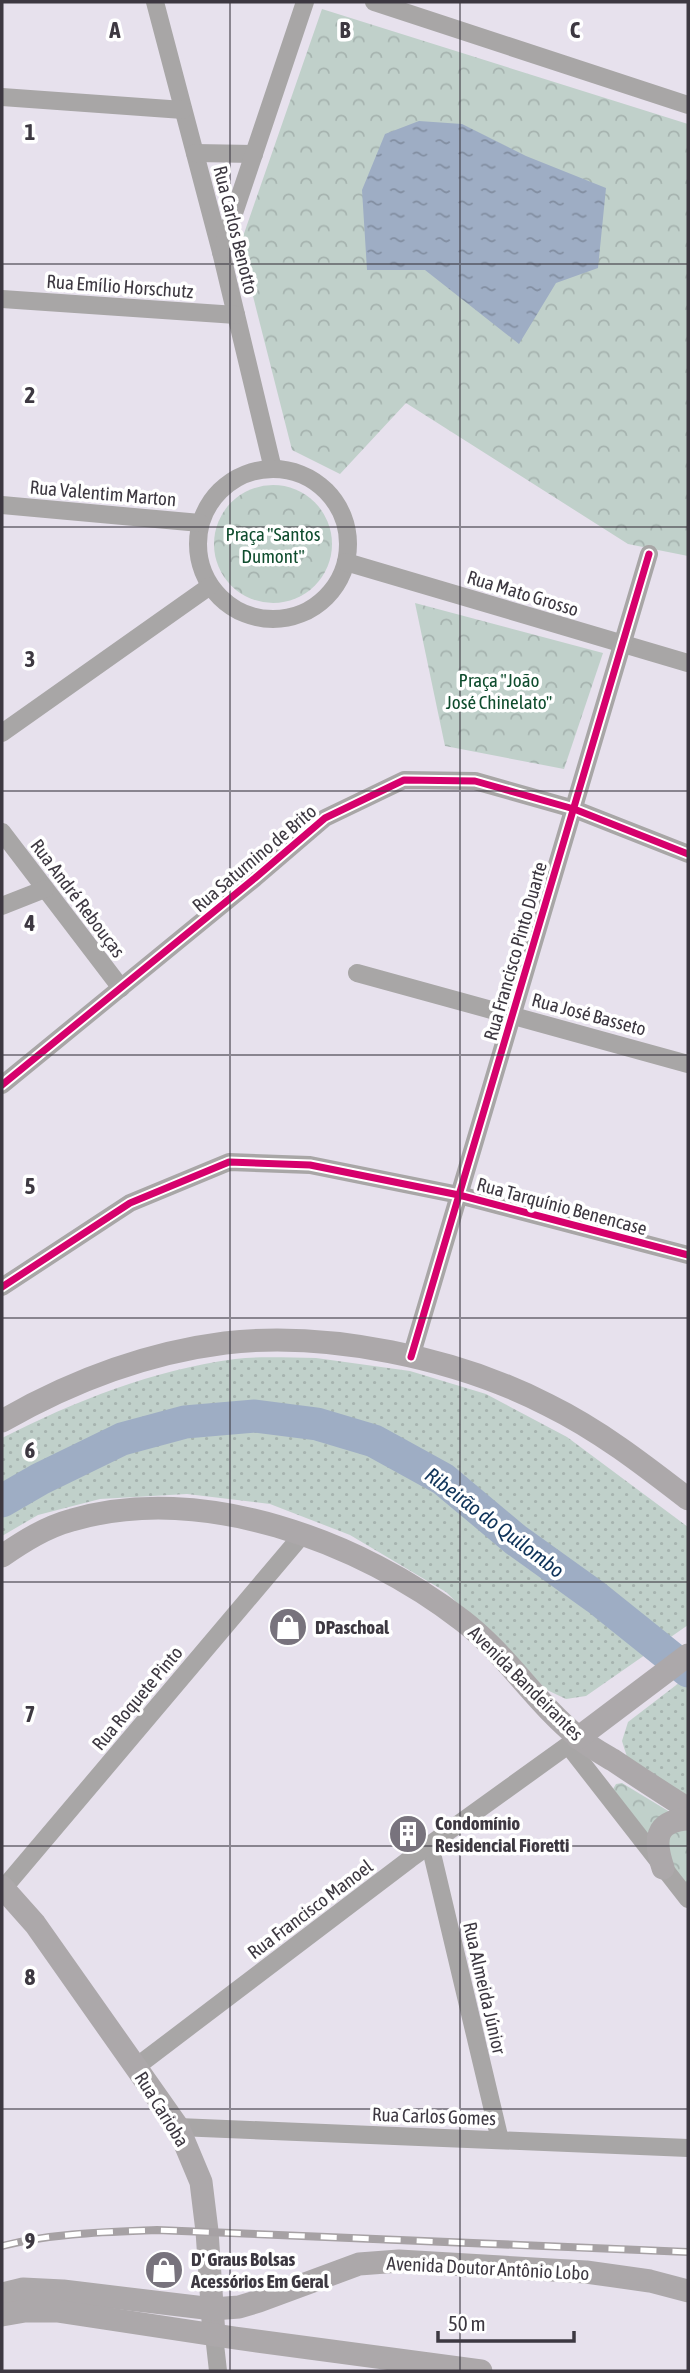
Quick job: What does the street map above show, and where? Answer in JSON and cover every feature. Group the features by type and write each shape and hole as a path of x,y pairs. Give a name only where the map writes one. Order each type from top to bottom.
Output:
{"main road":[{"path":"2,1421 35,1403 105,1373 162,1355 253,1341 360,1348 411,1357 482,1376 550,1406 620,1448 688,1499"},
{"name":"Avenida Bandeirantes","path":"2,1556 31,1536 71,1520 111,1511 157,1508 203,1512 252,1520 303,1534 388,1573 461,1619 491,1644 549,1709 573,1741 688,1810"},
{"path":"573,1741 688,1655"},
{"path":"663,1868 657,1850 659,1833 670,1822 688,1819"},
{"name":"Rua Carioba","path":"3,1888 35,1924 178,2127 201,2182 214,2335"},
{"name":"Avenida Doutor Antônio Lobo","path":"2,2294 23,2288 213,2309 259,2301 359,2264 399,2261 586,2272 650,2281 688,2291"},
{"path":"2,2315 25,2311 57,2311 481,2371"}],"street":[{"name":"Rua Carlos Benotto","path":"155,2 221,252 273,469"},
{"path":"221,252 305,2"},
{"path":"374,2 688,104"},
{"path":"2,97 183,110"},
{"path":"195,153 254,154"},
{"name":"Rua Emílio Horschutz","path":"2,299 236,315"},
{"path":"273,469 296,472 316,482 332,498 343,518 348,540 346,562 336,585 319,603 298,616 273,620 248,616 227,605 210,586 198,556 200,523 208,505 220,490 236,478 254,471 273,469"},
{"name":"Rua Valentim Marton","path":"2,505 200,523"},
{"name":"Rua Francisco Pinto Duarte","path":"411,1357 649,554"},
{"name":"Rua Mato Grosso","path":"346,562 688,663"},
{"path":"2,733 210,586"},
{"name":"Rua Saturnino de Brito","path":"2,1086 325,818 404,780 475,781 574,809 688,854"},
{"name":"Rua André Rebouças","path":"2,832 121,988"},
{"path":"2,906 45,888"},
{"name":"Rua José Basseto","path":"357,973 688,1063"},
{"name":"Rua Tarquínio Benencase","path":"2,1287 130,1203 229,1162 310,1165 459,1195 688,1255"},
{"name":"Rua Roquete Pinto","path":"3,1888 303,1534"},
{"path":"573,1741 688,1899"},
{"name":"Rua Francisco Manoel","path":"136,2067 430,1845 573,1741"},
{"name":"Rua Almeida Júnior","path":"430,1845 500,2140"},
{"name":"Rua Carlos Gomes","path":"178,2127 688,2148"},
{"name":"Rua Carioba","path":"214,2335 218,2371"}],"green space":[{"path":"322,9 688,124 688,556 628,544 406,403 340,474 292,450 240,245"},
{"name":"Praça \"Santos Dumont\"","path":"273,485 296,489 315,502 328,521 332,544 328,567 315,586 296,599 273,603 250,599 231,586 218,567 214,544 218,521 231,502 250,489"},
{"name":"Praça \"João José Chinelato\"","path":"415,603 603,653 564,769 445,746"},
{"path":"245,1358 316,1358 410,1371 486,1394 567,1437 688,1527 688,1625 586,1696 566,1699 547,1690 446,1592 350,1535 270,1504 187,1494 100,1499 38,1515 2,1536 2,1438 86,1400 174,1371"},
{"path":"688,1676 688,1799 628,1760 622,1741 628,1722"},
{"path":"622,1783 688,1823 688,1887 613,1789 616,1784"}],"water":[{"path":"419,121 462,124 526,156 606,188 598,268 556,283 519,344 425,270 367,270 362,190 385,134"}],"waterway":[{"name":"Ribeirão do Quilombo","path":"2,1501 40,1479 122,1439 185,1422 255,1416 317,1424 374,1441 443,1479 516,1540 597,1598 688,1671"}],"railway":[{"path":"2,2246 60,2236 157,2230 688,2252"}],"cycle path":[{"path":"411,1357 649,554"},
{"path":"2,1085 325,818 404,780 475,781 574,809 688,854"},
{"path":"2,1287 130,1203 229,1162 310,1165 459,1195 688,1255"}],"place":[{"name":"DPaschoal","path":"288,1627"},
{"name":"Condomínio Residencial Fioretti","path":"408,1834"},
{"name":"D' Graus Bolsas Acessórios Em Geral","path":"164,2270"}]}
